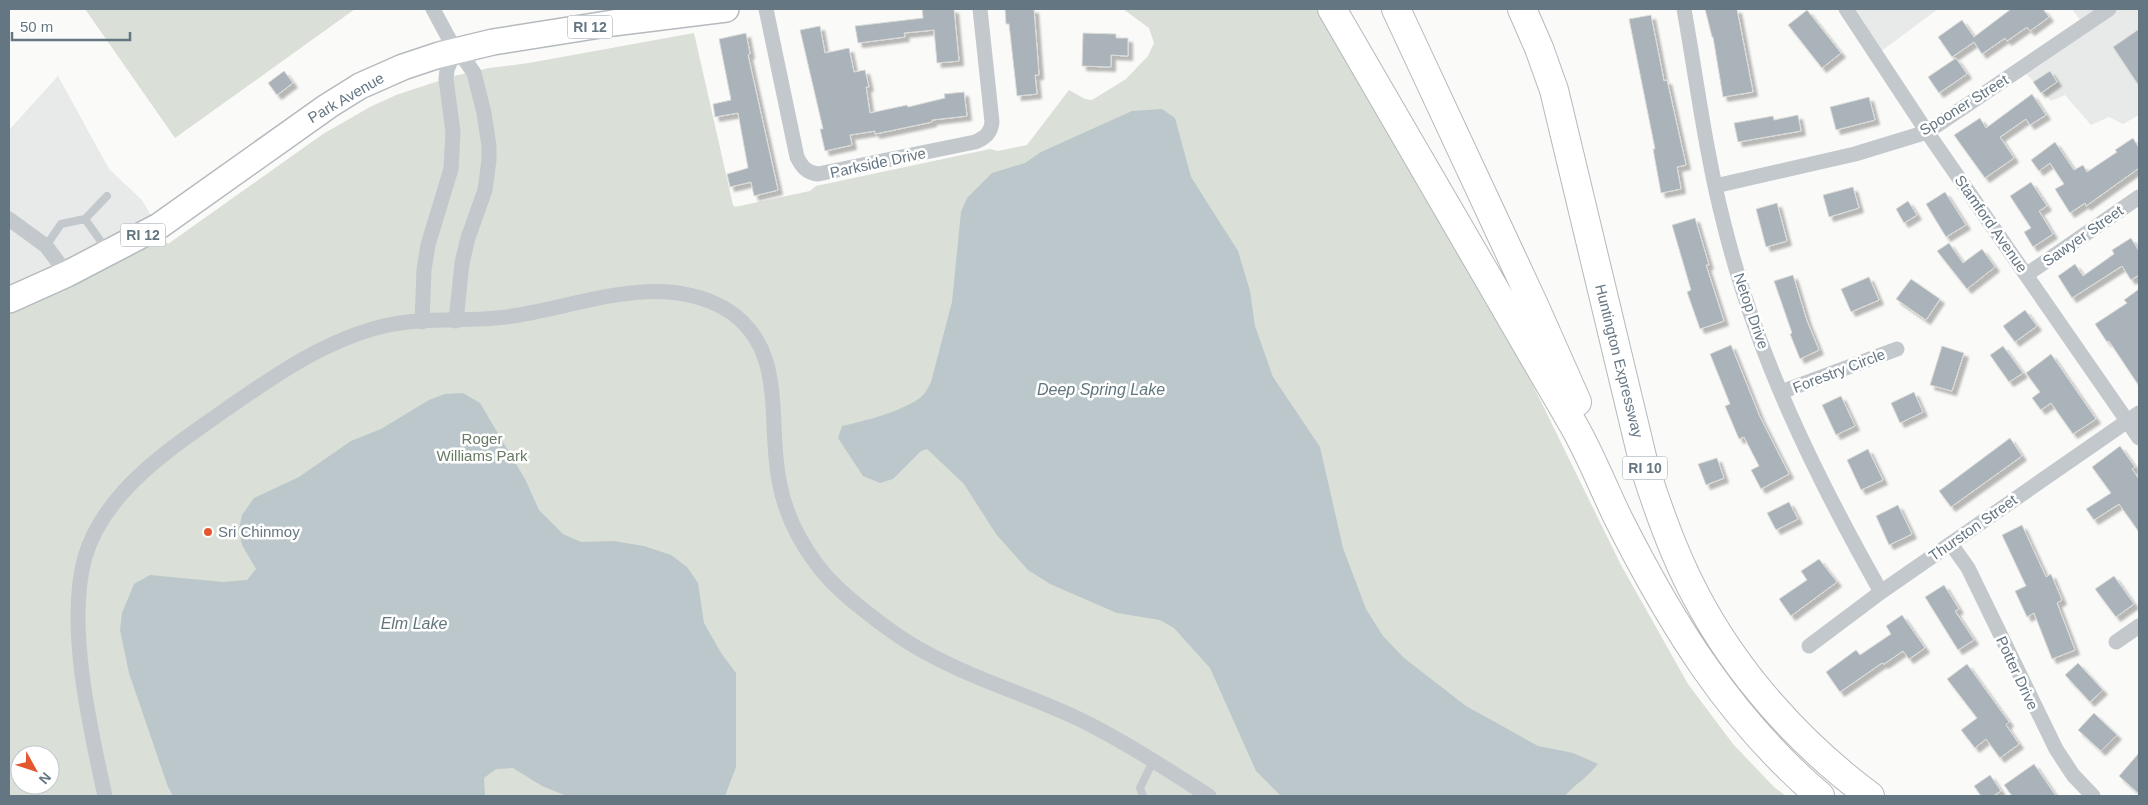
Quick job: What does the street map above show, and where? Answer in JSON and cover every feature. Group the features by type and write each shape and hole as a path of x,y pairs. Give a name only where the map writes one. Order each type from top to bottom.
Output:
{"highway":[{"path":"1332,9 1574,427 1617,516 1656,588"},
{"name":"RI 10","path":"1396,9 1549,338 1656,588 1685,640 1718,688 1770,749 1820,796"},
{"name":"Huntington Expressway","path":"1522,9 1554,90 1644,465 1662,518 1683,570 1710,622 1760,691 1819,753 1870,796"}],"main road":[{"name":"Park Avenue","path":"9,300 66,274 159,226 304,122 360,86 403,67 455,50 493,42 604,24 726,9"}],"street":[{"path":"434,9 455,50 469,64 474,73 484,113 489,160 483,196 468,238 462,263 456,321"},
{"name":"Parkside Drive","path":"766,9 797,157 804,169 818,174 975,142 988,134 992,122 980,9"},
{"name":"Netop Drive","path":"1684,9 1715,186 1729,245 1751,318 1781,392 1844,526 1880,592"},
{"name":"Stamford Avenue","path":"1846,9 1927,132 2026,275 2133,417 2139,438"},
{"name":"Spooner Street","path":"1715,186 1855,154 1927,132 2109,9"},
{"path":"422,322 424,270 428,245 451,169 453,132 446,79 455,50"},
{"name":"Sawyer Street","path":"2026,275 2139,197"},
{"path":"9,219 46,246 66,274"},
{"path":"105,796 87,706 78,614 81,573 86,553 101,521 124,490 162,455 290,366 331,345 369,330 402,323 515,316 621,294 652,291 695,297 729,311 753,334 764,354 771,382 776,463 784,500 790,518 806,546 830,580 874,619 927,653 1086,722 1209,796"},
{"name":"Forestry Circle","path":"1781,392 1897,349"},
{"name":"Thurston Street","path":"1809,646 1880,592 2133,417"},
{"name":"Potter Drive","path":"1951,544 1968,568 2056,750 2073,775 2093,796"},
{"path":"2116,642 2139,626"}],"lane":[{"path":"46,246 61,224 85,219 107,196"},
{"path":"85,219 108,253"},
{"path":"1143,796 1140,788 1153,761"}],"shaded area":[{"path":"1840,9 1938,9 1875,56"},
{"path":"2072,9 2139,9 2139,115 2123,124 2109,117 2091,125 2065,95 2051,101 2020,67 2080,20"},
{"path":"58,76 109,169 142,200 157,226 9,302 9,130"}],"green space":[{"path":"85,9 355,9 175,138"},
{"name":"Roger Williams Park","path":"1123,9 1319,9 1523,365 1621,565 1688,684 1733,744 1774,787 1786,796 9,796 9,302 156,227 168,244 323,134 370,107 396,95 454,76 489,68 529,63 694,33 735,207 810,191 816,186 990,149 998,151 1027,145 1069,90 1085,99 1092,100 1126,79 1148,56 1154,43 1149,28"}],"water":[{"name":"Deep Spring Lake","path":"1162,109 1175,118 1191,177 1238,251 1250,291 1255,326 1273,377 1320,447 1343,548 1366,609 1383,636 1404,658 1466,706 1538,746 1573,753 1598,764 1565,796 1281,796 1256,771 1210,668 1174,628 1160,620 1117,613 1050,584 1028,570 996,534 964,484 927,449 921,451 893,479 880,483 863,476 838,438 842,426 872,419 903,408 920,398 929,386 952,302 961,212 967,198 992,173 1025,163 1041,152 1132,111"},
{"name":"Elm Lake","path":"463,393 480,403 525,479 539,510 563,534 581,542 613,541 644,546 671,555 687,567 698,583 704,623 721,653 736,673 736,767 725,796 567,796 542,786 513,768 496,769 484,778 485,796 173,796 168,787 129,673 120,630 122,613 134,584 150,575 223,582 247,580 256,569 242,545 239,530 242,515 254,498 299,477 351,441 381,429 429,400 445,394"}],"building":[{"path":"922,9 954,9 959,61 937,63 934,30 904,33 905,37 858,43 855,26 923,18"},
{"path":"1005,9 1034,9 1039,75 1035,75 1037,94 1017,96 1009,24 1006,24"},
{"path":"1705,9 1737,9 1753,92 1723,97 1713,37"},
{"path":"2011,9 2043,9 2049,17 2030,31 2027,27 2007,41 2005,38 1982,54 1974,42 1952,57 1938,37 1962,20 1974,37"},
{"path":"1807,10 1841,53 1822,68 1788,25"},
{"path":"1651,15 1664,81 1667,80 1686,165 1677,167 1681,189 1661,193 1653,149 1655,149 1629,19"},
{"path":"820,26 825,53 849,48 854,72 865,70 869,87 866,87 870,113 907,105 908,107 945,98 944,94 964,92 967,116 932,120 932,122 875,134 875,131 850,135 852,145 825,151 820,129 823,129 800,30"},
{"path":"2139,29 2139,86 2113,47"},
{"path":"746,33 750,54 748,55 778,190 754,196 751,182 730,187 727,174 748,168 738,113 715,117 713,104 731,100 719,39"},
{"path":"1083,33 1116,34 1116,38 1128,38 1128,56 1111,55 1111,67 1082,66"},
{"path":"1956,58 1967,74 1939,93 1928,77"},
{"path":"284,71 293,83 277,95 268,83"},
{"path":"2050,71 2057,82 2041,93 2033,82"},
{"path":"2032,94 2046,115 2030,125 2026,119 2000,137 2014,158 1985,178 1954,135 1980,118 1986,128"},
{"path":"1869,97 1875,120 1836,130 1830,107"},
{"path":"1798,115 1801,131 1738,142 1734,123 1773,116 1774,120"},
{"path":"2133,138 2139,148 2139,168 2086,206 2085,203 2070,213 2055,189 2064,184 2050,163 2039,171 2031,160 2055,142 2074,170 2083,165 2087,172 2117,152 2115,150"},
{"path":"2031,182 2047,206 2039,211 2053,234 2033,247 2024,232 2031,228 2010,196"},
{"path":"1853,187 1859,208 1829,217 1823,195"},
{"path":"1945,192 1966,225 1946,237 1926,204"},
{"path":"1908,201 1917,215 1904,223 1896,209"},
{"path":"1777,203 1787,241 1766,247 1756,209"},
{"path":"1695,218 1709,265 1706,265 1724,321 1700,329 1687,292 1691,290 1672,225"},
{"path":"2131,238 2139,251 2139,275 2131,280 2122,266 2072,298 2058,276 2075,264 2083,276 2114,254 2112,250"},
{"path":"1949,243 1963,263 1982,249 1995,267 1967,289 1937,251"},
{"path":"1793,275 1807,321 1819,350 1800,359 1790,334 1792,333 1774,281"},
{"path":"1869,277 1879,300 1851,312 1841,289"},
{"path":"1911,279 1940,299 1926,320 1896,299"},
{"path":"2139,289 2139,386 2109,341 2107,342 2095,324 2127,303 2124,300"},
{"path":"2025,310 2037,326 2015,342 2003,326"},
{"path":"1731,345 1760,417 1789,474 1761,489 1751,470 1759,466 1744,437 1739,439 1725,406 1730,404 1710,354"},
{"path":"1942,346 1964,353 1952,391 1930,385"},
{"path":"2003,346 2023,373 2009,382 1990,355"},
{"path":"2051,354 2096,419 2073,434 2051,403 2041,410 2032,398 2040,392 2026,373"},
{"path":"1914,392 1923,412 1900,423 1891,403"},
{"path":"1841,396 1855,426 1836,435 1822,405"},
{"path":"2010,438 2022,456 1951,507 1939,491"},
{"path":"2120,446 2135,467 2132,469 2139,479 2139,532 2119,504 2094,520 2086,509 2111,493 2092,467"},
{"path":"1868,449 1883,480 1861,490 1847,460"},
{"path":"1717,458 1724,478 1706,485 1698,464"},
{"path":"1789,502 1798,519 1776,530 1767,513"},
{"path":"1898,505 1912,534 1889,545 1876,516"},
{"path":"2022,525 2046,577 2051,574 2062,600 2057,603 2075,650 2052,659 2034,613 2027,617 2015,591 2026,586 2002,535"},
{"path":"1819,559 1837,582 1791,616 1779,599 1807,580 1801,571"},
{"path":"2114,576 2134,604 2116,617 2095,589"},
{"path":"1944,585 1959,609 1955,611 1974,640 1958,650 1925,597"},
{"path":"1902,615 1925,648 1909,659 1903,651 1840,692 1826,672 1856,650 1860,655 1891,634 1886,626"},
{"path":"2078,663 2103,690 2090,702 2065,675"},
{"path":"1967,664 2009,722 2006,725 2019,744 2000,758 1986,739 1975,748 1961,730 1977,718 1947,679"},
{"path":"2094,713 2117,735 2101,751 2078,730"},
{"path":"2139,753 2139,794 2119,776"},
{"path":"2034,764 2056,796 2012,796 2004,785"},
{"path":"1990,775 2001,791 1993,796 1981,796 1974,786"}],"place":[{"name":"Sri Chinmoy","path":"208,532"}]}
